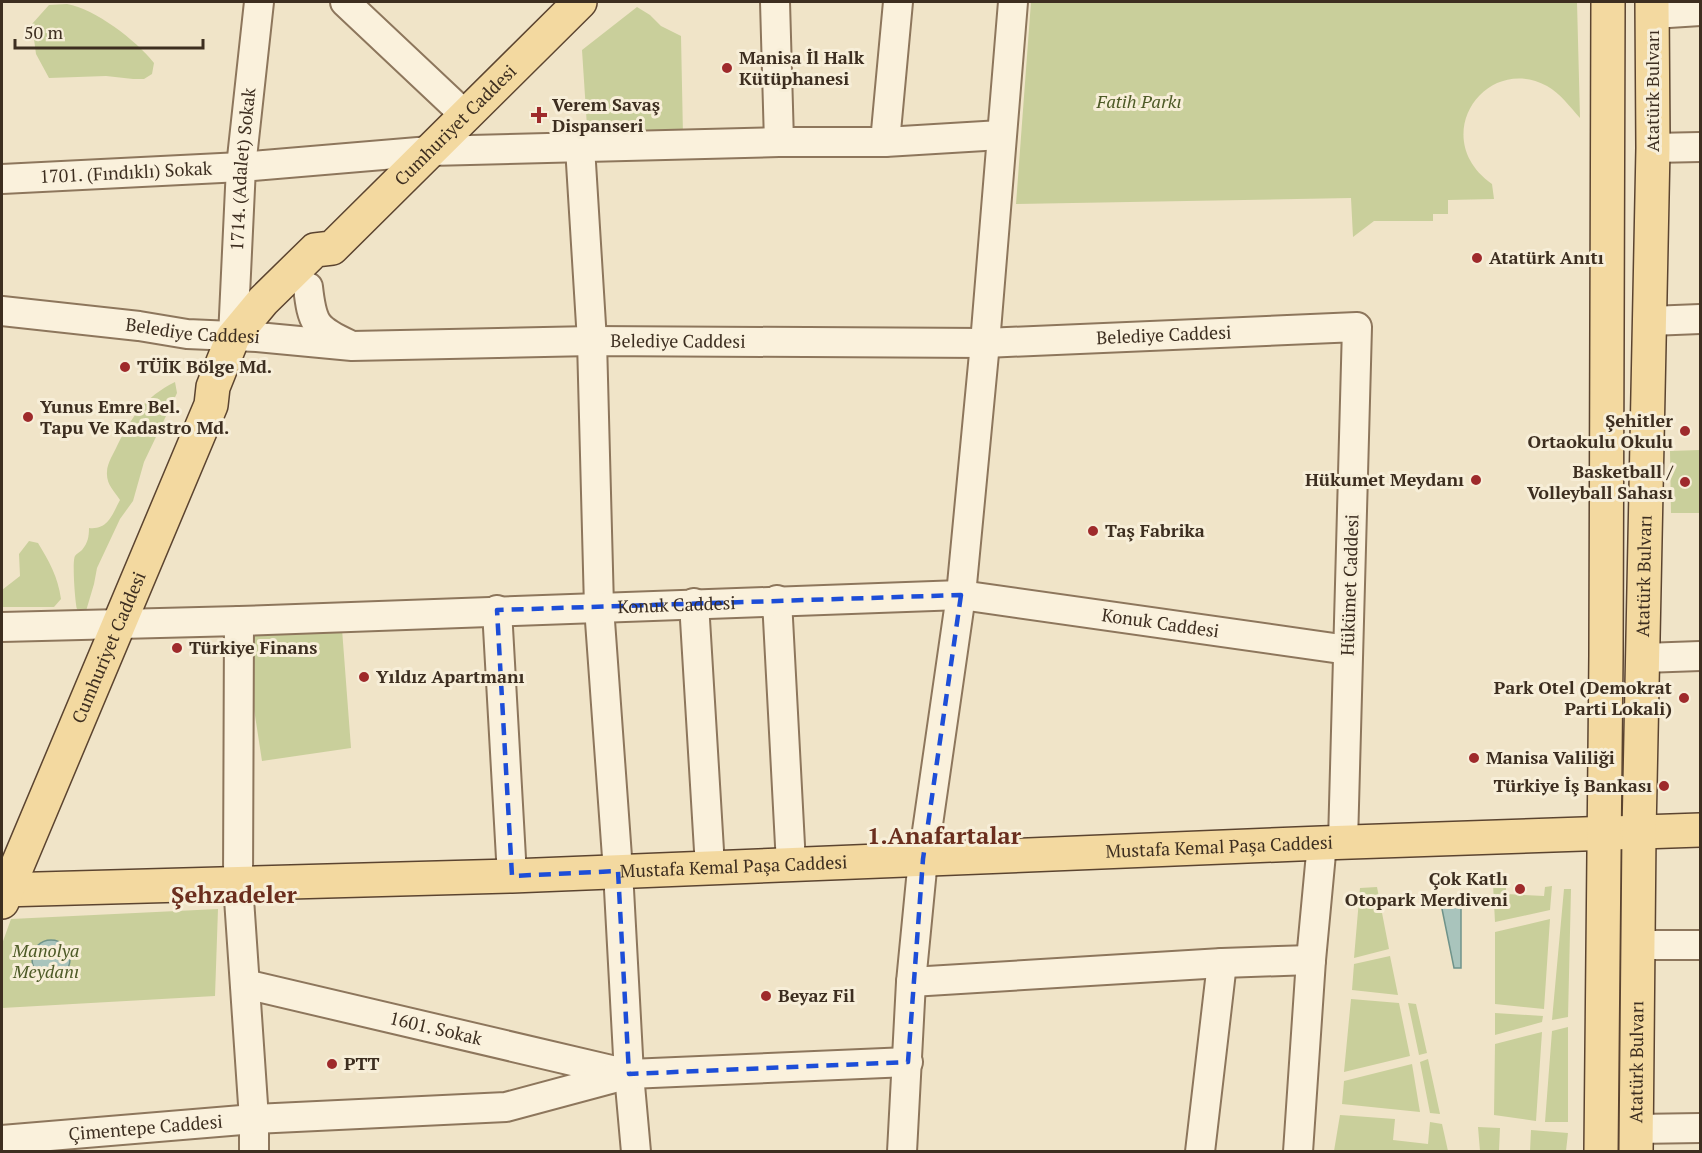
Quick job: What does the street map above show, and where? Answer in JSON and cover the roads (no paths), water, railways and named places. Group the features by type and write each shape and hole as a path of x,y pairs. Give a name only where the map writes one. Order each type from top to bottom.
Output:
{"main road":[{"name":"Cumhuriyet Caddesi","path":"4,894 211,405 227,392 245,337 263,301 315,250 332,248 580,2"},
{"path":"1608,8 1652,8"},
{"name":"Atatürk Bulvarı","path":"1601,1152 1606,656 1608,8"},
{"name":"Atatürk Bulvarı","path":"1636,1140 1639,832 1653,148 1652,8"},
{"name":"Cumhuriyet Caddesi","path":"245,337 330,267 332,248"},
{"path":"1607,322 1650,321"},
{"path":"1606,656 1644,658"},
{"name":"Mustafa Kemal Paşa Caddesi","path":"4,894 512,876 1332,842 1701,830"}],"street":[{"name":"1714. (Adalet) Sokak","path":"245,337 242,167 259,2"},
{"path":"775,2 779,142"},
{"path":"885,142 898,2"},
{"path":"902,1152 911,982 923,859 961,595 985,343 1013,2"},
{"path":"352,4 466,116"},
{"path":"1652,8 1701,11"},
{"name":"1701. (Fındıklı) Sokak","path":"2,179 242,167 430,151 779,142 885,142 1001,135"},
{"path":"580,147 592,340 599,607 636,1152"},
{"path":"1653,148 1701,147"},
{"path":"308,287 311,314 324,333 352,346"},
{"name":"Belediye Caddesi","path":"2,311 139,326 187,334 352,346 592,340 985,343 1357,327"},
{"path":"1650,321 1701,320"},
{"name":"Hükümet Caddesi","path":"1298,1152 1311,960 1332,842 1348,650 1357,327"},
{"name":"Konuk Caddesi","path":"2,627 238,621 961,595 1348,650"},
{"path":"777,600 791,864"},
{"path":"694,603 710,867"},
{"path":"497,610 512,876"},
{"path":"238,621 238,884 254,1119 254,1152"},
{"path":"1644,658 1701,656"},
{"path":"1639,945 1701,945"},
{"path":"911,982 1222,963 1311,960"},
{"path":"1200,1152 1222,963"},
{"name":"1601. Sokak","path":"245,984 629,1074"},
{"path":"629,1074 908,1062"},
{"name":"Çimentepe Caddesi","path":"2,1140 254,1119 506,1107 629,1074"},
{"path":"1636,1140 1701,1128"}],"water":[{"path":"1451,901 1461,901 1461,968 1454,968 1442,909"},
{"path":"51,940 64,946 70,959 64,972 51,978 38,972 32,959 38,946"}],"place":[{"name":"Manisa İl Halk Kütüphanesi","path":"727,68"},
{"name":"Verem Savaş Dispanseri","path":"539,115"},
{"name":"Atatürk Anıtı","path":"1477,258"},
{"name":"TÜİK Bölge Md.","path":"125,367"},
{"name":"Yunus Emre Bel. Tapu Ve Kadastro Md.","path":"28,417"},
{"name":"Şehitler Ortaokulu Okulu","path":"1685,431"},
{"name":"Hükumet Meydanı","path":"1476,480"},
{"name":"Basketball / Volleyball Sahası","path":"1685,482"},
{"name":"Taş Fabrika","path":"1093,531"},
{"name":"Türkiye Finans","path":"177,648"},
{"name":"Yıldız Apartmanı","path":"364,677"},
{"name":"Park Otel (Demokrat Parti Lokali)","path":"1684,698"},
{"name":"Manisa Valiliği","path":"1474,758"},
{"name":"Türkiye İş Bankası","path":"1664,786"},
{"name":"Çok Katlı Otopark Merdiveni","path":"1520,889"},
{"name":"Beyaz Fil","path":"766,996"},
{"name":"PTT","path":"332,1064"}],"district":[{"name":"1.Anafartalar","path":"944,836"},
{"name":"Şehzadeler","path":"234,895"}],"park label":[{"name":"Fatih Parkı","path":"1139,102"},
{"name":"Manolya Meydanı","path":"46,961"}]}
